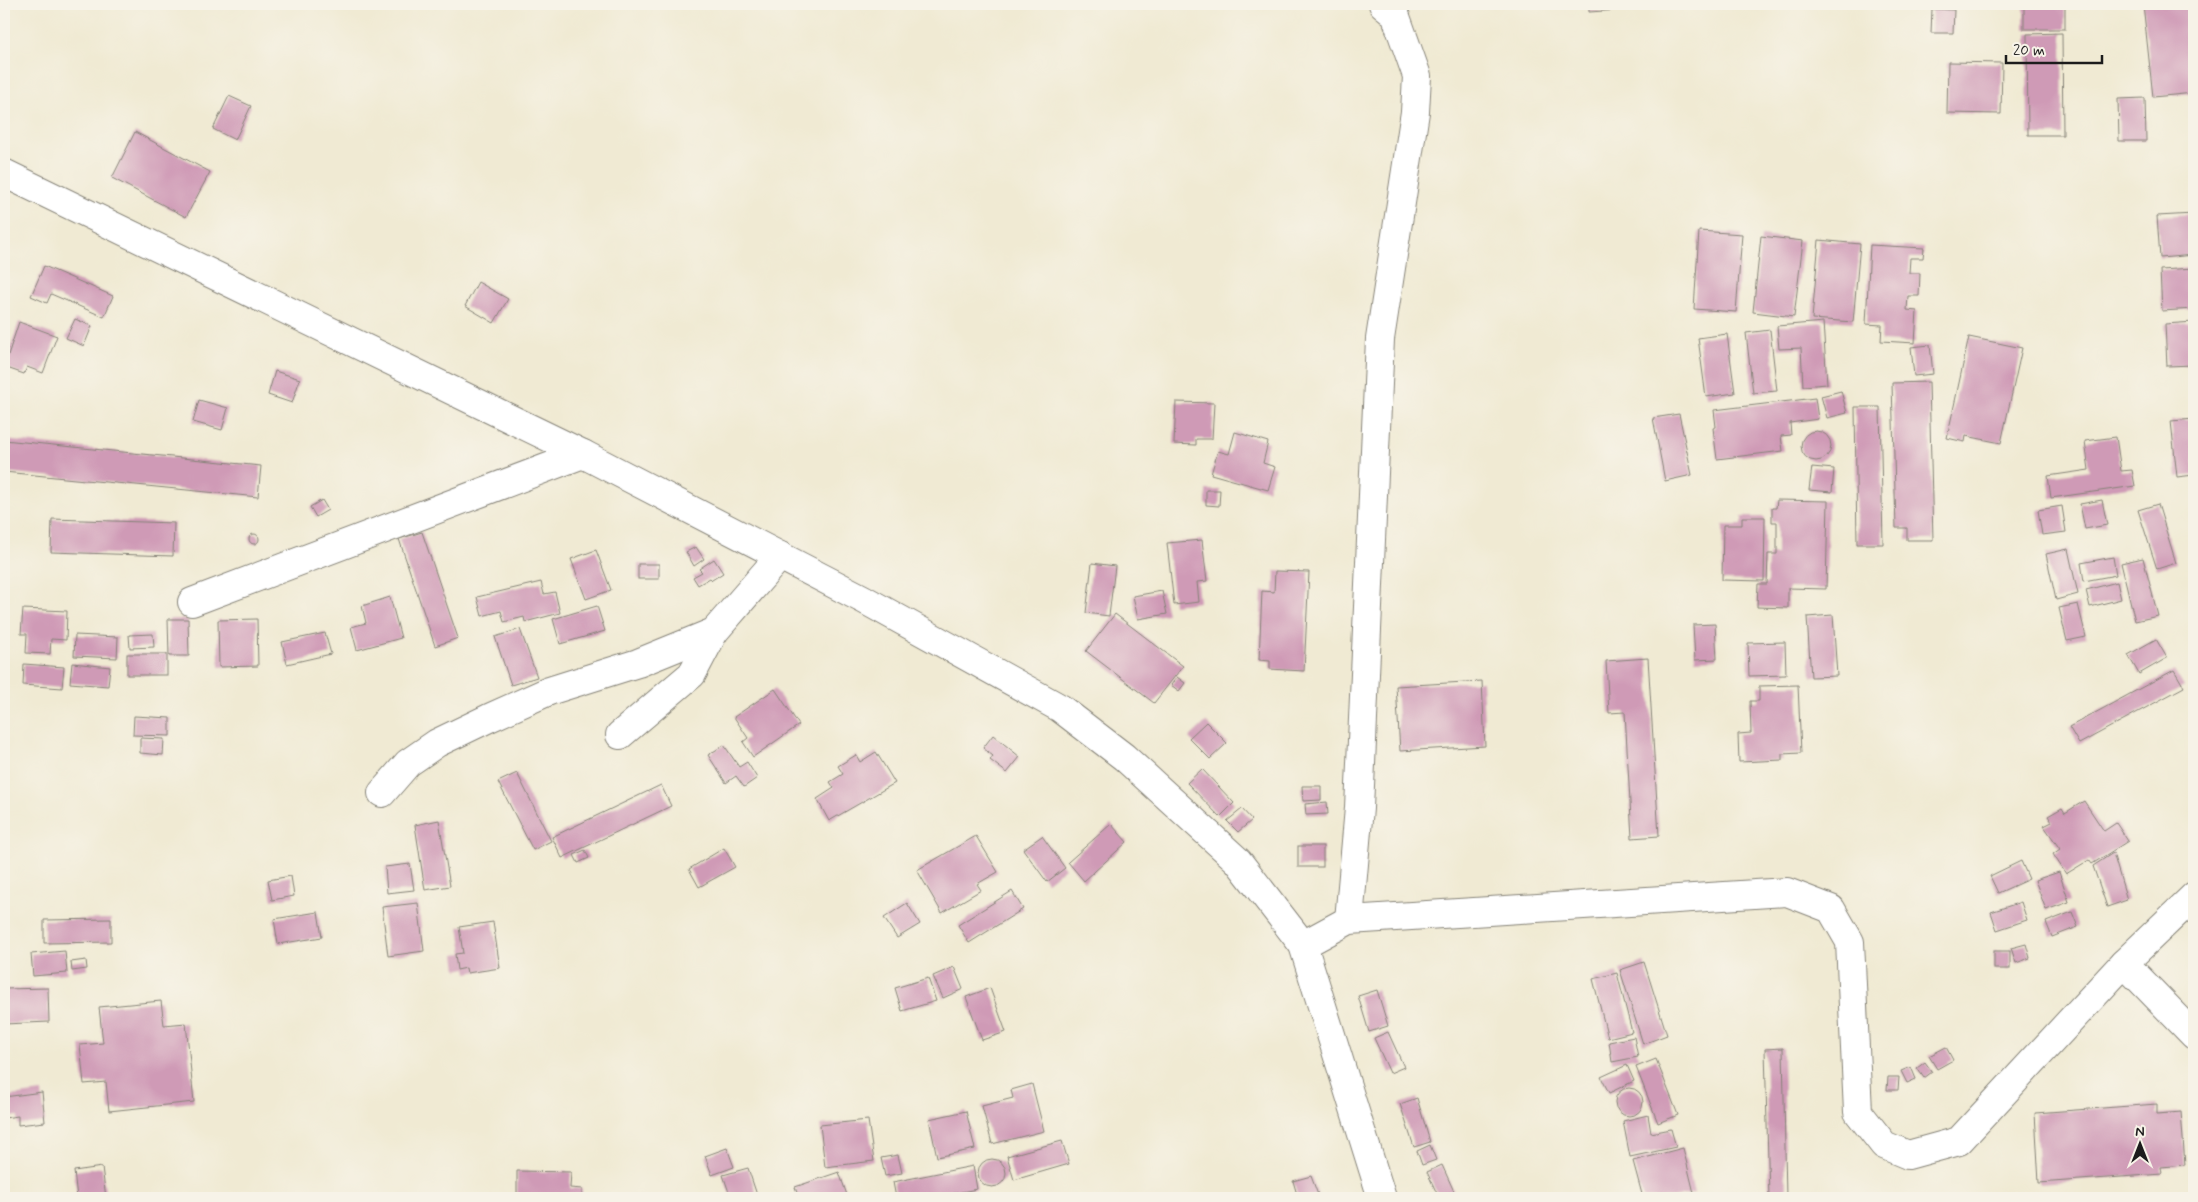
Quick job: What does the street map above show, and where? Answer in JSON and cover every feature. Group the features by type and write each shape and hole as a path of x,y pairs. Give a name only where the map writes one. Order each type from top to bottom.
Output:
{"street":[{"path":"1349,920 1359,808 1380,339 1415,112 1416,76 1395,14 1383,4"},
{"path":"4,173 583,454 872,604 1060,708 1124,757 1238,861 1303,945 1382,1198"},
{"path":"192,602 583,454"},
{"path":"620,735 692,674 714,632 780,556"},
{"path":"382,793 408,763 437,743 549,691 638,663 714,632"},
{"path":"1303,945 1349,920 1786,892 1831,909 1850,942 1858,1112 1884,1145 1908,1155 1959,1141 2124,963 2194,896"},
{"path":"2124,963 2194,1035"}],"building":[{"path":"1589,4 1634,4 1634,9 1589,12"},
{"path":"1647,4 1667,4 1667,5 1647,7"},
{"path":"2024,4 2065,4 2065,29 2024,29"},
{"path":"2143,4 2194,4 2194,93 2153,97"},
{"path":"1932,9 1954,10 1953,33 1931,33"},
{"path":"2062,33 2063,135 2028,135 2027,34"},
{"path":"1948,62 2002,63 2001,114 1947,113"},
{"path":"229,96 251,106 235,140 213,129"},
{"path":"2145,98 2146,141 2119,141 2118,99"},
{"path":"135,132 210,172 186,217 112,178"},
{"path":"2194,214 2194,255 2160,258 2157,216"},
{"path":"1699,231 1742,234 1736,312 1694,309"},
{"path":"1761,236 1803,241 1794,317 1753,312"},
{"path":"1819,240 1860,244 1853,322 1812,319"},
{"path":"1870,245 1924,248 1923,258 1910,258 1909,273 1920,273 1919,296 1908,296 1907,310 1917,311 1915,343 1881,341 1882,325 1866,324"},
{"path":"44,266 113,296 104,317 51,294 47,303 31,296"},
{"path":"2194,268 2194,309 2162,311 2160,270"},
{"path":"478,282 508,299 494,323 465,306"},
{"path":"75,319 92,326 84,346 66,338"},
{"path":"19,322 57,336 43,373 27,367 24,374 4,367"},
{"path":"1823,322 1827,384 1803,386 1801,348 1779,349 1777,326"},
{"path":"2194,322 2194,365 2167,366 2165,324"},
{"path":"1770,330 1777,391 1753,393 1746,333"},
{"path":"1727,334 1735,393 1706,397 1698,338"},
{"path":"1969,337 2022,348 2001,443 1966,436 1965,442 1947,438"},
{"path":"1930,345 1933,374 1914,376 1911,347"},
{"path":"275,371 300,379 292,403 268,395"},
{"path":"1929,382 1933,540 1907,540 1907,528 1896,528 1892,383"},
{"path":"1841,391 1847,413 1827,418 1821,396"},
{"path":"1815,398 1818,419 1790,423 1791,435 1781,436 1783,451 1717,459 1713,428 1716,427 1714,410"},
{"path":"199,400 228,408 222,430 193,422"},
{"path":"1176,402 1214,403 1212,439 1196,439 1196,445 1174,444"},
{"path":"1855,407 1880,407 1883,544 1857,544"},
{"path":"1679,414 1692,475 1665,481 1653,418"},
{"path":"2194,419 2194,475 2177,477 2171,421"},
{"path":"1816,431 1827,435 1831,446 1827,457 1816,461 1805,457 1801,446 1805,435"},
{"path":"1235,432 1268,442 1263,463 1275,467 1268,490 1211,474 1218,451 1229,454"},
{"path":"2116,437 2121,471 2132,470 2135,486 2051,498 2048,476 2089,470 2085,441"},
{"path":"4,440 261,466 258,497 4,472"},
{"path":"1812,467 1834,469 1832,492 1809,490"},
{"path":"1206,490 1220,490 1219,506 1206,505"},
{"path":"322,500 328,510 316,517 310,507"},
{"path":"1777,500 1828,501 1826,589 1788,588 1788,608 1757,607 1758,584 1767,584 1768,554 1777,554 1777,522 1772,522 1772,508 1776,508"},
{"path":"2102,500 2107,525 2085,529 2080,504"},
{"path":"2158,504 2176,563 2157,569 2138,510"},
{"path":"2062,506 2066,532 2042,535 2038,510"},
{"path":"1742,517 1765,517 1764,581 1722,580 1723,525 1742,525"},
{"path":"52,519 174,523 173,556 51,552"},
{"path":"422,532 458,638 435,646 399,539"},
{"path":"252,534 256,534 259,539 258,543 252,544 249,541 249,537"},
{"path":"1202,540 1207,581 1197,582 1199,602 1174,605 1167,543"},
{"path":"696,547 704,559 694,566 686,552"},
{"path":"2068,549 2078,594 2056,600 2046,554"},
{"path":"596,550 611,590 586,599 571,559"},
{"path":"2113,557 2116,575 2084,581 2081,563"},
{"path":"2143,558 2158,616 2135,621 2121,563"},
{"path":"714,559 723,573 712,580 710,578 698,585 693,577 702,572 699,569"},
{"path":"1092,563 1115,566 1109,616 1086,613"},
{"path":"638,564 659,564 659,579 638,579"},
{"path":"1275,571 1309,572 1304,671 1270,669 1270,661 1259,660 1262,591 1274,592"},
{"path":"541,582 544,594 555,592 560,613 525,622 524,617 504,622 501,611 482,616 477,597"},
{"path":"2117,582 2121,599 2090,607 2086,590"},
{"path":"1162,591 1167,614 1138,619 1133,596"},
{"path":"390,597 401,638 357,650 351,627 366,623 362,606"},
{"path":"2078,604 2086,637 2067,641 2059,608"},
{"path":"597,606 605,631 560,644 553,619"},
{"path":"23,609 67,611 66,640 51,639 50,654 26,653 27,634 21,634"},
{"path":"1115,614 1183,666 1154,703 1086,651"},
{"path":"1833,615 1837,676 1811,677 1807,617"},
{"path":"168,619 188,619 189,656 169,656"},
{"path":"257,619 258,666 219,667 218,620"},
{"path":"1715,624 1717,659 1695,660 1693,625"},
{"path":"520,629 537,677 511,685 495,637"},
{"path":"325,633 331,654 287,664 282,642"},
{"path":"153,634 154,647 130,648 129,635"},
{"path":"75,635 118,637 117,658 74,656"},
{"path":"2156,639 2167,658 2139,674 2128,655"},
{"path":"1785,642 1786,675 1749,676 1748,643"},
{"path":"127,654 167,654 167,675 127,675"},
{"path":"1648,658 1659,836 1632,838 1625,712 1609,713 1606,661"},
{"path":"72,663 110,667 108,686 70,683"},
{"path":"24,664 64,667 62,688 23,685"},
{"path":"2174,670 2184,687 2079,744 2069,727"},
{"path":"1177,677 1185,683 1179,691 1171,685"},
{"path":"1482,681 1485,746 1400,751 1396,686"},
{"path":"1798,685 1801,753 1782,754 1782,760 1739,762 1738,734 1751,733 1750,701 1759,701 1759,686"},
{"path":"775,689 799,725 753,757 743,742 748,738 734,717"},
{"path":"134,716 170,718 170,736 133,735"},
{"path":"1206,722 1227,743 1210,759 1189,738"},
{"path":"993,735 1020,757 1007,773 990,760 993,756 983,748"},
{"path":"140,738 164,739 163,755 140,753"},
{"path":"724,745 739,767 747,762 757,778 744,787 736,776 726,783 708,755"},
{"path":"876,752 895,783 829,821 817,799 834,788 830,782 843,774 838,766 856,755 860,762"},
{"path":"1202,769 1234,803 1220,817 1187,783"},
{"path":"517,773 551,841 533,850 498,782"},
{"path":"661,785 671,806 562,858 552,837"},
{"path":"1302,786 1321,786 1321,800 1303,801"},
{"path":"2084,801 2104,831 2116,823 2128,841 2092,864 2089,860 2066,874 2053,854 2060,849 2044,826 2052,822 2048,816 2062,808 2065,813"},
{"path":"1327,802 1328,814 1306,815 1305,804"},
{"path":"1242,809 1252,820 1238,832 1227,821"},
{"path":"439,820 450,886 425,890 415,825"},
{"path":"1111,824 1127,842 1084,881 1068,862"},
{"path":"976,836 998,872 977,884 981,890 942,913 917,870"},
{"path":"1042,836 1065,868 1047,882 1023,849"},
{"path":"1298,846 1323,846 1323,867 1298,867"},
{"path":"724,848 735,867 699,887 689,869"},
{"path":"585,850 589,858 578,863 574,855"},
{"path":"2113,853 2127,900 2107,907 2093,866"},
{"path":"2021,861 2029,879 1998,893 1990,876"},
{"path":"410,864 414,890 387,893 385,867"},
{"path":"2059,872 2069,902 2046,910 2035,880"},
{"path":"291,876 294,896 272,900 268,880"},
{"path":"1012,891 1023,909 969,943 958,925"},
{"path":"2021,902 2027,920 1997,930 1991,912"},
{"path":"418,903 424,951 388,956 382,907"},
{"path":"907,903 920,924 897,938 884,918"},
{"path":"318,912 322,937 278,944 274,919"},
{"path":"2072,912 2078,927 2052,937 2046,922"},
{"path":"111,919 111,942 44,943 44,920"},
{"path":"493,922 500,968 467,973 466,968 457,970 455,954 463,953 459,927"},
{"path":"2026,944 2030,958 2016,963 2011,948"},
{"path":"65,951 67,973 33,976 31,954"},
{"path":"1994,951 2010,951 2010,969 1994,969"},
{"path":"86,960 87,969 72,971 71,962"},
{"path":"1644,962 1667,1035 1643,1044 1620,970"},
{"path":"954,967 963,989 943,998 933,976"},
{"path":"1617,973 1632,1032 1608,1038 1593,979"},
{"path":"928,978 936,1001 902,1011 895,988"},
{"path":"48,988 49,1022 4,1024 4,989"},
{"path":"990,988 1006,1032 982,1040 966,997"},
{"path":"1377,990 1388,1026 1369,1032 1358,996"},
{"path":"161,1001 164,1025 186,1023 194,1102 109,1111 106,1082 84,1084 80,1045 103,1043 99,1007"},
{"path":"1388,1032 1404,1067 1390,1073 1374,1038"},
{"path":"1634,1037 1638,1057 1612,1062 1609,1042"},
{"path":"1946,1047 1953,1060 1937,1069 1929,1056"},
{"path":"1783,1048 1786,1198 1769,1198 1765,1049"},
{"path":"1656,1059 1678,1115 1658,1123 1636,1067"},
{"path":"1925,1062 1932,1072 1924,1078 1917,1068"},
{"path":"1627,1065 1634,1081 1609,1093 1601,1077"},
{"path":"1911,1067 1916,1079 1907,1083 1901,1071"},
{"path":"1888,1077 1899,1077 1898,1090 1887,1090"},
{"path":"1032,1084 1044,1131 992,1144 982,1106 1013,1098 1011,1090"},
{"path":"1629,1088 1639,1092 1643,1102 1639,1112 1629,1116 1619,1112 1615,1102 1619,1092"},
{"path":"42,1092 45,1122 18,1125 18,1116 4,1118 4,1097"},
{"path":"1417,1098 1430,1142 1414,1147 1400,1104"},
{"path":"2157,1104 2157,1114 2181,1112 2185,1165 2161,1167 2162,1174 2039,1183 2035,1113"},
{"path":"966,1111 975,1149 937,1157 929,1119"},
{"path":"1648,1115 1651,1133 1671,1129 1676,1147 1630,1157 1623,1121"},
{"path":"868,1120 874,1161 825,1167 820,1125"},
{"path":"1062,1141 1069,1164 1014,1180 1007,1156"},
{"path":"1430,1145 1436,1160 1422,1165 1417,1151"},
{"path":"727,1148 734,1167 712,1175 705,1156"},
{"path":"1683,1148 1694,1193 1674,1198 1643,1198 1633,1161"},
{"path":"898,1155 902,1173 885,1176 881,1158"},
{"path":"992,1159 1002,1163 1006,1173 1002,1183 992,1187 982,1183 978,1173 982,1163"},
{"path":"1442,1165 1457,1198 1439,1198 1427,1172"},
{"path":"973,1166 977,1189 929,1198 896,1198 893,1182"},
{"path":"102,1167 106,1198 77,1198 74,1171"},
{"path":"748,1168 758,1198 731,1198 723,1175"},
{"path":"517,1171 571,1172 570,1188 582,1189 582,1198 517,1198"},
{"path":"839,1172 848,1198 799,1198 795,1187"},
{"path":"1311,1176 1318,1195 1298,1198 1293,1181"}]}
